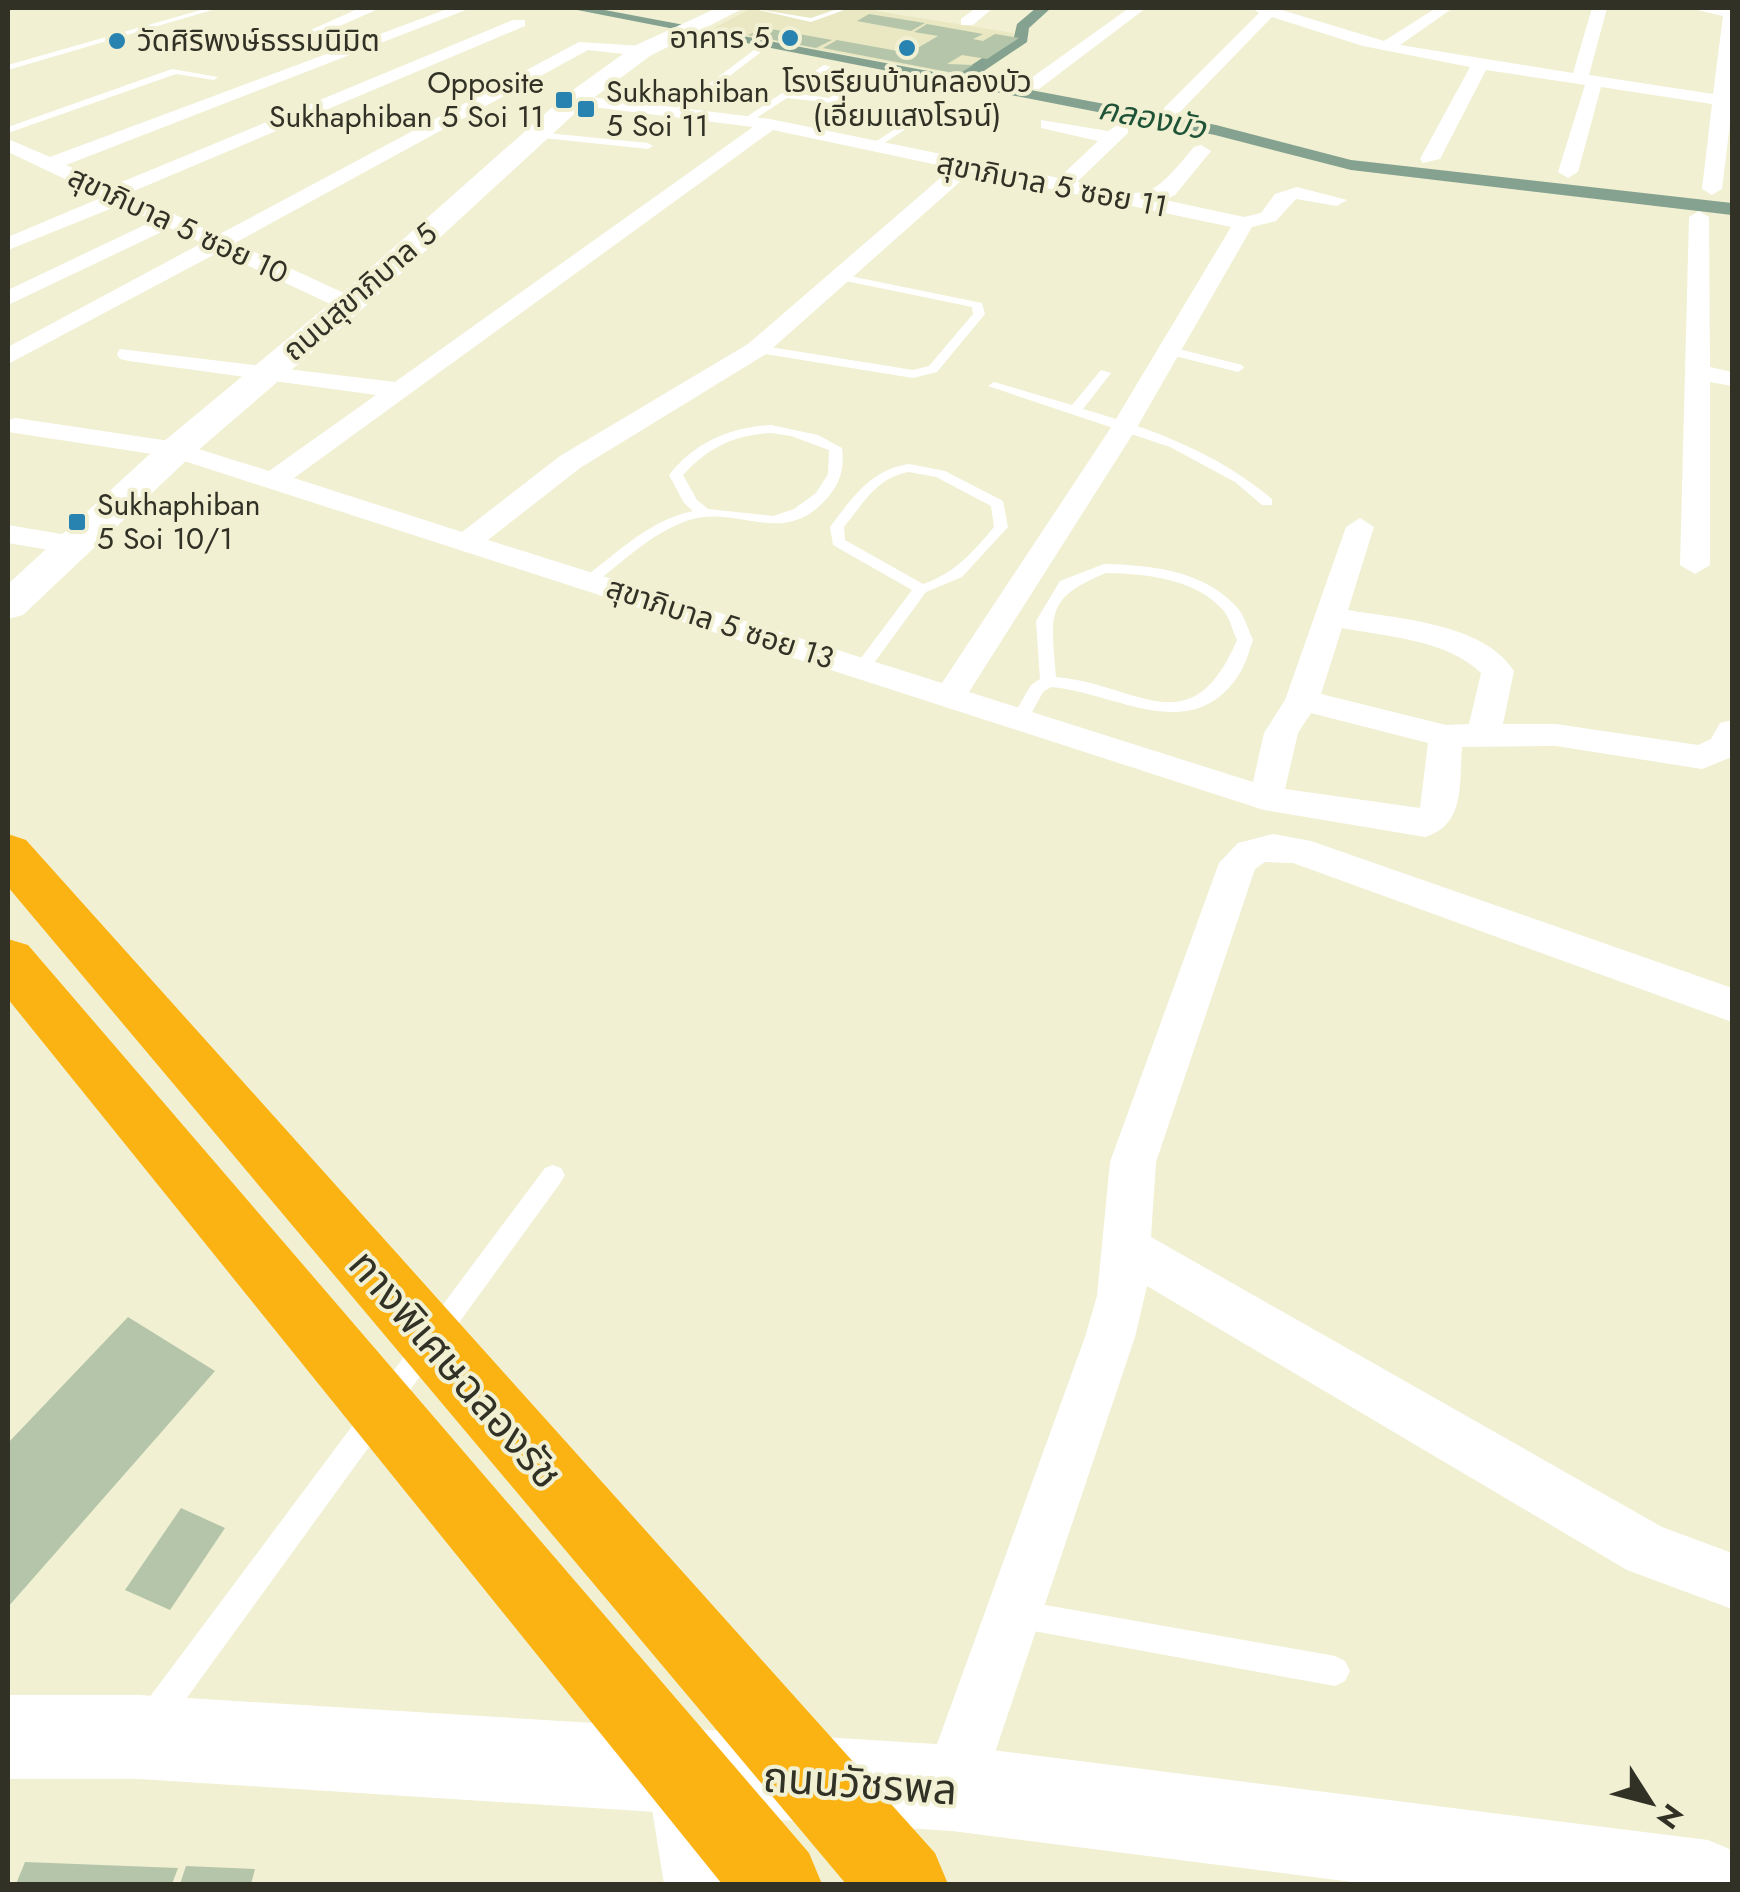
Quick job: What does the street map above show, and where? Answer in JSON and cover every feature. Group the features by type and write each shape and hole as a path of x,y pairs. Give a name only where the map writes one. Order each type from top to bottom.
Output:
{"highway":[{"name":"ทางพิเศษฉลองรัช","path":"8,853 904,1884"},
{"path":"8,960 778,1884"}],"street":[{"path":"354,52 295,37 372,8"},
{"path":"48,165 463,8"},
{"name":"ถนนสุขาภิบาล 5","path":"8,606 176,450 350,304 575,100 653,45 733,8"},
{"path":"967,22 985,8"},
{"path":"1033,85 1138,8"},
{"path":"1386,47 1446,8"},
{"path":"1568,172 1600,8"},
{"path":"1698,8 1731,14 1726,101 1712,189"},
{"path":"1170,112 1265,9 1386,47 1479,66 1726,101"},
{"path":"8,244 518,23"},
{"path":"8,357 584,46 653,45"},
{"path":"1430,159 1479,66"},
{"name":"สุขาภิบาล 5 ซอย 11","path":"575,100 758,122 937,162 962,157 1060,188 1244,224"},
{"path":"272,482 402,390 758,122"},
{"path":"1048,124 1117,134 1060,188"},
{"path":"1141,204 1168,191 1201,151"},
{"name":"สุขาภิบาล 5 ซอย 10","path":"14,154 116,195 350,304"},
{"path":"468,540 570,462 756,349 840,277 962,157"},
{"path":"949,698 1123,429 1244,224 1263,221 1286,194 1337,200"},
{"path":"1272,212 1302,218"},
{"path":"1695,565 1699,217"},
{"path":"8,298 170,220"},
{"path":"8,222 37,231"},
{"path":"128,354 402,390"},
{"path":"1697,379 1732,378"},
{"path":"1697,379 1732,391"},
{"name":"สุขาภิบาล 5 ซอย 13","path":"16,426 176,450 468,540 1264,798 1425,824 1438,813 1446,736"},
{"path":"1264,798 1274,772 1281,733 1302,700 1360,527"},
{"path":"8,534 73,545"},
{"path":"1330,616 1441,640 1472,649 1490,660 1498,670 1484,733"},
{"path":"1302,700 1446,736 1556,735 1702,756 1724,748 1732,731"},
{"path":"952,1788 1110,1337 1122,1296 1133,1162 1238,862 1258,848 1298,850 1732,1005"},
{"path":"1126,1248 1646,1550 1732,1581"},
{"name":"ถนนวัชรพล","path":"8,1737 140,1737 952,1788 1708,1884"},
{"path":"677,1771 696,1884"}],"lane":[{"path":"8,68 216,8"},
{"path":"754,8 811,20 843,9"},
{"path":"680,110 757,52"},
{"path":"758,122 827,67"},
{"path":"8,130 175,71 214,77"},
{"path":"787,96 832,101 864,76"},
{"path":"872,147 939,104"},
{"path":"538,135 648,146"},
{"path":"756,349 913,374 934,368 979,314 978,305 956,298 840,277"},
{"path":"1171,351 1238,368"},
{"path":"1073,412 1105,373"},
{"path":"994,386 1219,464 1242,478 1266,502"},
{"path":"590,580 668,524 704,512 776,520 797,512 835,480 840,463 835,448 812,435 779,428 750,428 718,438 691,456 676,476 691,503 704,512"},
{"path":"860,670 921,589 939,586 984,548 1002,527 998,504 962,482 926,470 900,469 879,478 836,527 838,542 921,589"},
{"path":"1130,564 1173,575 1225,601 1240,620 1246,645 1240,664 1214,692 1188,707 1162,706 1073,681 1048,681 1039,650 1052,600 1099,567 1130,564"},
{"path":"1019,721 1048,681"},
{"path":"140,1737 553,1174"},
{"path":"1013,1614 1335,1671"}],"shaded area":[{"name":"โรงเรียนบ้านคลองบัว (เอี่ยมแสงโรจน์)","path":"752,8 858,8 1013,33 1019,38 959,75 710,30"}],"building":[{"path":"869,14 925,23 911,31 857,21"},
{"path":"927,24 983,34 973,39 983,41 995,34 1019,38 987,59 962,55 947,64 973,65 959,74 823,48 837,40 909,53 938,36 914,32"},
{"name":"อาคาร 5","path":"765,28 832,40 816,48 748,35"},
{"path":"128,1317 215,1371 8,1607 8,1443"},
{"path":"181,1508 225,1528 170,1610 125,1590"},
{"path":"25,1862 178,1868 172,1884 16,1884"},
{"path":"186,1866 255,1869 251,1884 180,1884"}],"waterway":[{"name":"คลองบัว","path":"574,8 1216,130 1351,165 1732,209"},
{"path":"959,80 1022,39 1022,27 1044,8"}],"place":[{"name":"อาคาร 5","path":"790,38"},
{"name":"วัดศิริพงษ์ธรรมนิมิต","path":"117,41"},
{"name":"โรงเรียนบ้านคลองบัว (เอี่ยมแสงโรจน์)","path":"907,48"},
{"name":"Opposite Sukhaphiban 5 Soi 11","path":"564,100"},
{"name":"Sukhaphiban 5 Soi 11","path":"586,109"},
{"name":"Sukhaphiban 5 Soi 10/1","path":"77,522"}]}
